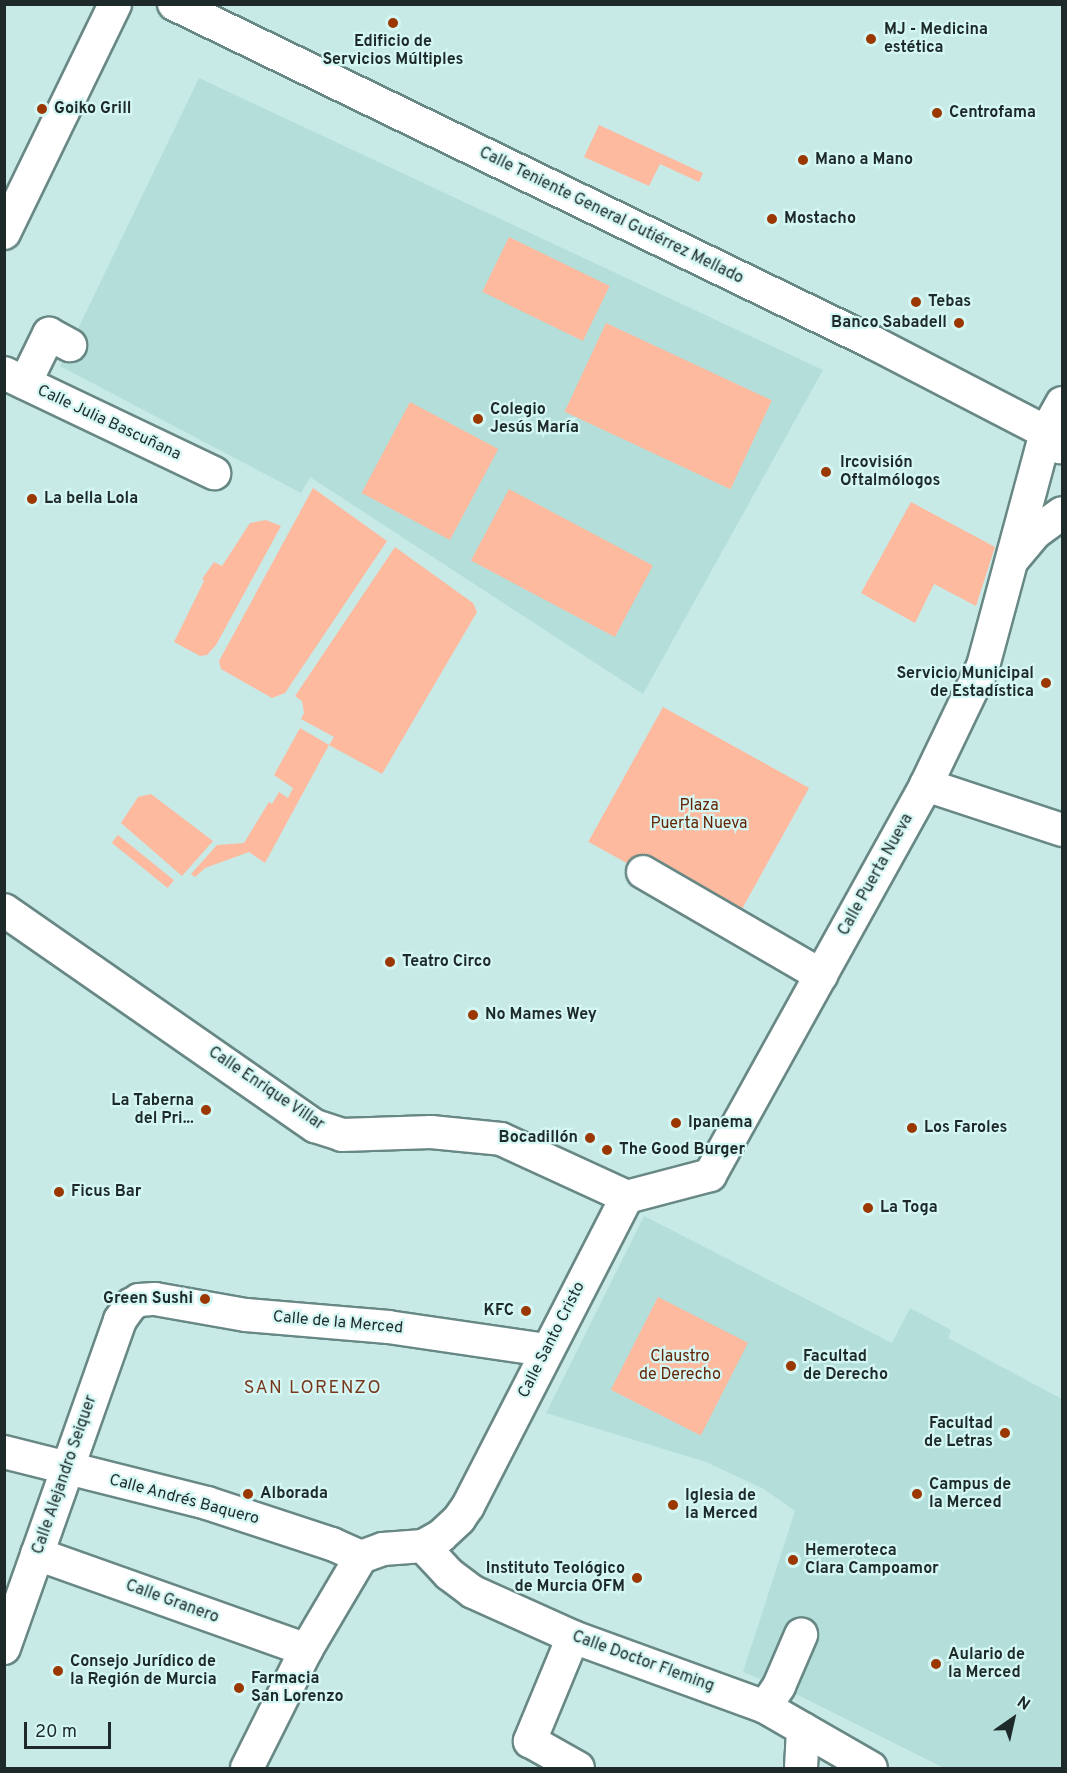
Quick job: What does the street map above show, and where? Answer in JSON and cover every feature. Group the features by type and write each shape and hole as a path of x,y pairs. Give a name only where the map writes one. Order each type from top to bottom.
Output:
{"street":[{"path":"4,232 115,4"},
{"name":"Calle Teniente General Gutiérrez Mellado","path":"186,10 874,343 1054,441"},
{"path":"15,378 49,334 70,345"},
{"name":"Calle Julia Bascuñana","path":"15,378 214,473"},
{"name":"Calle Puerta Nueva","path":"627,1197 710,1175 926,785 982,666 1011,561 1054,441 1062,403"},
{"name":"Calle Puerta Nueva","path":"1011,561 1036,532 1062,513"},
{"path":"926,785 1062,830"},
{"path":"643,872 821,975"},
{"name":"Calle Enrique Villar","path":"4,910 315,1126 342,1135 441,1132 501,1139 627,1197"},
{"name":"Calle Santo Cristo","path":"423,1546 448,1530 468,1506 546,1350 627,1197"},
{"name":"Calle de la Merced","path":"131,1305 146,1298 213,1311 388,1327 546,1350"},
{"name":"Calle Alejandro Seiquer","path":"4,1648 120,1320 131,1305"},
{"name":"Calle Andrés Baquero","path":"4,1452 207,1503 332,1544 361,1557"},
{"path":"246,1768 306,1650 361,1557 383,1549 423,1546"},
{"name":"Calle Doctor Fleming","path":"423,1546 449,1574 472,1592 573,1637 765,1707 871,1768"},
{"name":"Calle Granero","path":"37,1554 306,1650"},
{"path":"765,1707 778,1686 801,1635"},
{"path":"573,1637 530,1741 578,1768"},
{"path":"801,1768 803,1729"}],"shaded area":[{"name":"Colegio Jesús María","path":"199,78 823,370 643,694 310,477 301,493 60,366"},
{"name":"Campus de la Merced","path":"644,1216 892,1343 910,1308 951,1330 948,1338 1062,1399 1062,1768 944,1768 794,1693 743,1672 795,1511 764,1489 706,1462 546,1413"}],"green space":[{"path":"599,125 703,173 699,182 660,164 649,186 584,157"},
{"path":"509,237 610,286 583,341 482,292"},
{"path":"606,323 772,400 730,489 565,412"},
{"path":"410,402 498,449 450,540 362,493"},
{"path":"313,488 387,541 285,693 272,698 221,669 219,661"},
{"path":"509,489 653,566 615,637 471,561"},
{"path":"911,502 995,547 976,606 934,584 915,623 861,593"},
{"path":"266,520 281,526 216,645 207,655 200,656 174,642 204,581 202,579 214,562 222,566 250,523"},
{"path":"395,547 473,603 477,612 382,774 329,745 334,737 301,719 304,713 302,701 295,696"},
{"name":"Plaza Puerta Nueva","path":"663,707 809,788 734,923 588,842"},
{"path":"300,728 329,745 265,863 249,852 205,868 195,877 191,874 217,845 244,843 269,802 272,804 279,792 288,798 293,788 274,775"},
{"path":"151,794 213,841 182,876 121,823 138,797"},
{"path":"118,835 174,880 168,888 112,843"},
{"name":"Claustro de Derecho","path":"658,1297 748,1343 701,1436 611,1390"}],"place":[{"name":"Edificio de Servicios Múltiples","path":"393,23"},
{"name":"MJ - Medicina estética","path":"871,39"},
{"name":"Goiko Grill","path":"42,109"},
{"name":"Centrofama","path":"937,113"},
{"name":"Mano a Mano","path":"803,160"},
{"name":"Mostacho","path":"772,219"},
{"name":"Tebas","path":"916,302"},
{"name":"Banco Sabadell","path":"959,323"},
{"name":"Colegio Jesús María","path":"478,419"},
{"name":"Ircovisión Oftalmólogos","path":"826,472"},
{"name":"La bella Lola","path":"32,499"},
{"name":"Servicio Municipal de Estadística","path":"1046,683"},
{"name":"Teatro Circo","path":"390,962"},
{"name":"No Mames Wey","path":"473,1015"},
{"name":"La Taberna del Pri...","path":"206,1110"},
{"name":"Ipanema","path":"676,1123"},
{"name":"Los Faroles","path":"912,1128"},
{"name":"Bocadillón","path":"590,1138"},
{"name":"The Good Burger","path":"607,1150"},
{"name":"Ficus Bar","path":"59,1192"},
{"name":"La Toga","path":"868,1208"},
{"name":"Green Sushi","path":"205,1299"},
{"name":"KFC","path":"526,1311"},
{"name":"Facultad de Derecho","path":"791,1366"},
{"name":"Facultad de Letras","path":"1005,1433"},
{"name":"Alborada","path":"248,1494"},
{"name":"Campus de la Merced","path":"917,1494"},
{"name":"Iglesia de la Merced","path":"673,1505"},
{"name":"Hemeroteca Clara Campoamor","path":"793,1560"},
{"name":"Instituto Teológico de Murcia OFM","path":"637,1578"},
{"name":"Aulario de la Merced","path":"936,1664"},
{"name":"Consejo Jurídico de la Región de Murcia","path":"58,1671"},
{"name":"Farmacia San Lorenzo","path":"239,1688"}],"district":[{"name":"SAN LORENZO","path":"313,1389"}]}
